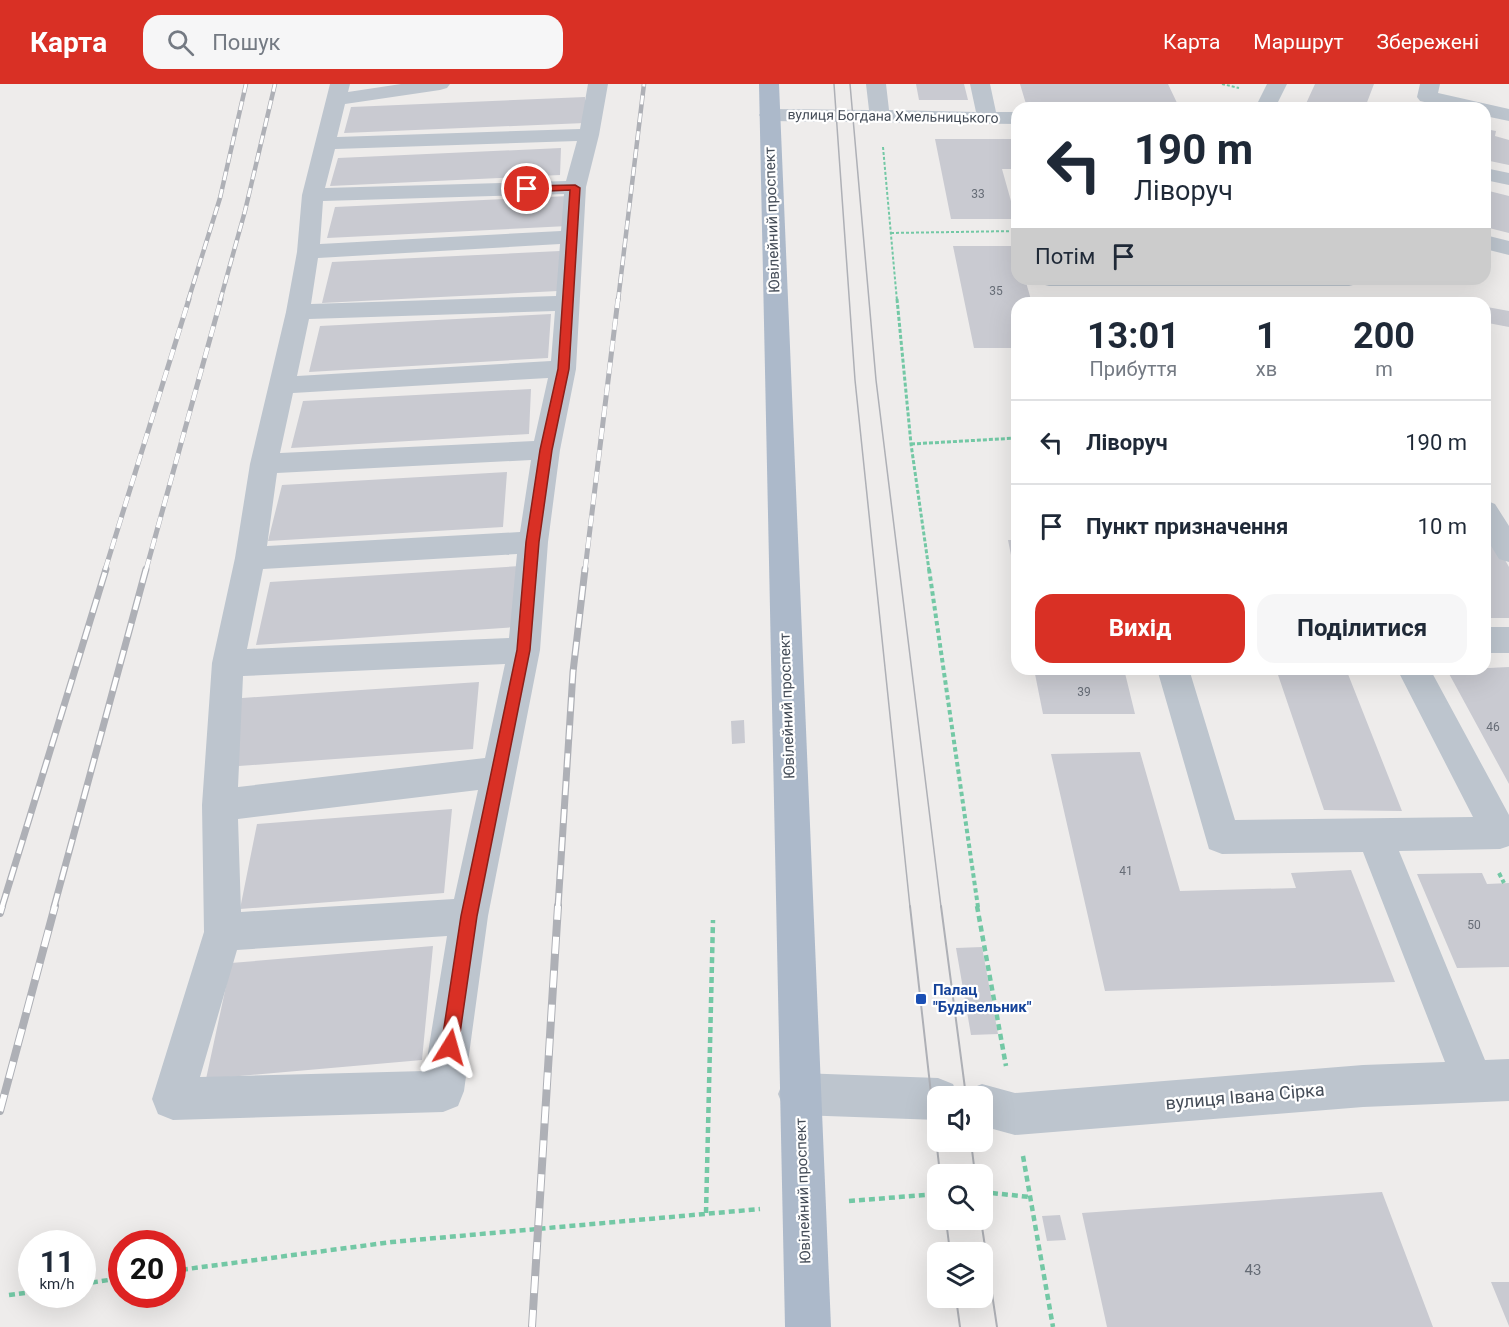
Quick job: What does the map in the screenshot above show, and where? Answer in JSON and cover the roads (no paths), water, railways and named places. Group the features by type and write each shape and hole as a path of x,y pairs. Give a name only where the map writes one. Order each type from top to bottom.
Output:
{"main road":[{"name":"Ювілейний проспект","path":"769,100 808,1327"}],"street":[{"path":"440,84 339,92 313,195 308,252 298,312 264,464 250,558 228,663 220,805 223,933 173,1099 443,1091 469,916 524,650 532,542 546,450 563,369 575,188 589,135 598,84"},
{"path":"876,84 880,115"},
{"path":"980,84 987,118"},
{"path":"1268,102 1277,84"},
{"path":"1430,84 1427,97 1450,102"},
{"name":"вулиця Богдана Хмельницького","path":"769,100 880,115 1011,118"},
{"path":"1491,111 1509,115"},
{"path":"327,143 589,135"},
{"path":"1491,175 1509,179"},
{"path":"313,195 575,188"},
{"path":"308,252 572,237"},
{"path":"1491,244 1509,248"},
{"path":"298,312 568,303"},
{"path":"283,385 563,369"},
{"path":"264,464 546,450"},
{"path":"1491,521 1509,551"},
{"path":"250,558 532,542"},
{"path":"1491,640 1509,640"},
{"path":"228,663 524,650"},
{"path":"1175,675 1222,837 1500,833 1416,675"},
{"path":"220,805 498,772"},
{"path":"1374,835 1491,1080"},
{"path":"223,933 469,916"},
{"name":"вулиця Івана Сірка","path":"999,1110 1363,1086 1491,1080"},
{"path":"799,1094 927,1099"}],"tram line":[{"path":"834,84 855,380 910,907"},
{"path":"850,84 876,380 941,907"},
{"path":"910,906 939,1164"},
{"path":"941,906 965,1086"},
{"path":"972,1152 974,1164"},
{"path":"947,1230 949,1242"},
{"path":"982,1230 997,1327"},
{"path":"957,1308 960,1327"}],"railway":[{"path":"188,301 220,198 246,84"},
{"path":"220,301 245,211 275,84"},
{"path":"618,301 644,84"},
{"path":"105,570 189,299"},
{"path":"146,570 221,299"},
{"path":"585,570 618,299"},
{"path":"2,907 106,569"},
{"path":"54,907 146,569"},
{"path":"558,907 573,672 585,569"},
{"path":"0,913 2,906"},
{"path":"0,1111 55,906"},
{"path":"532,1327 558,906"}],"place":[{"name":"Палац \"Будівельник\"","path":"921,999"}]}
